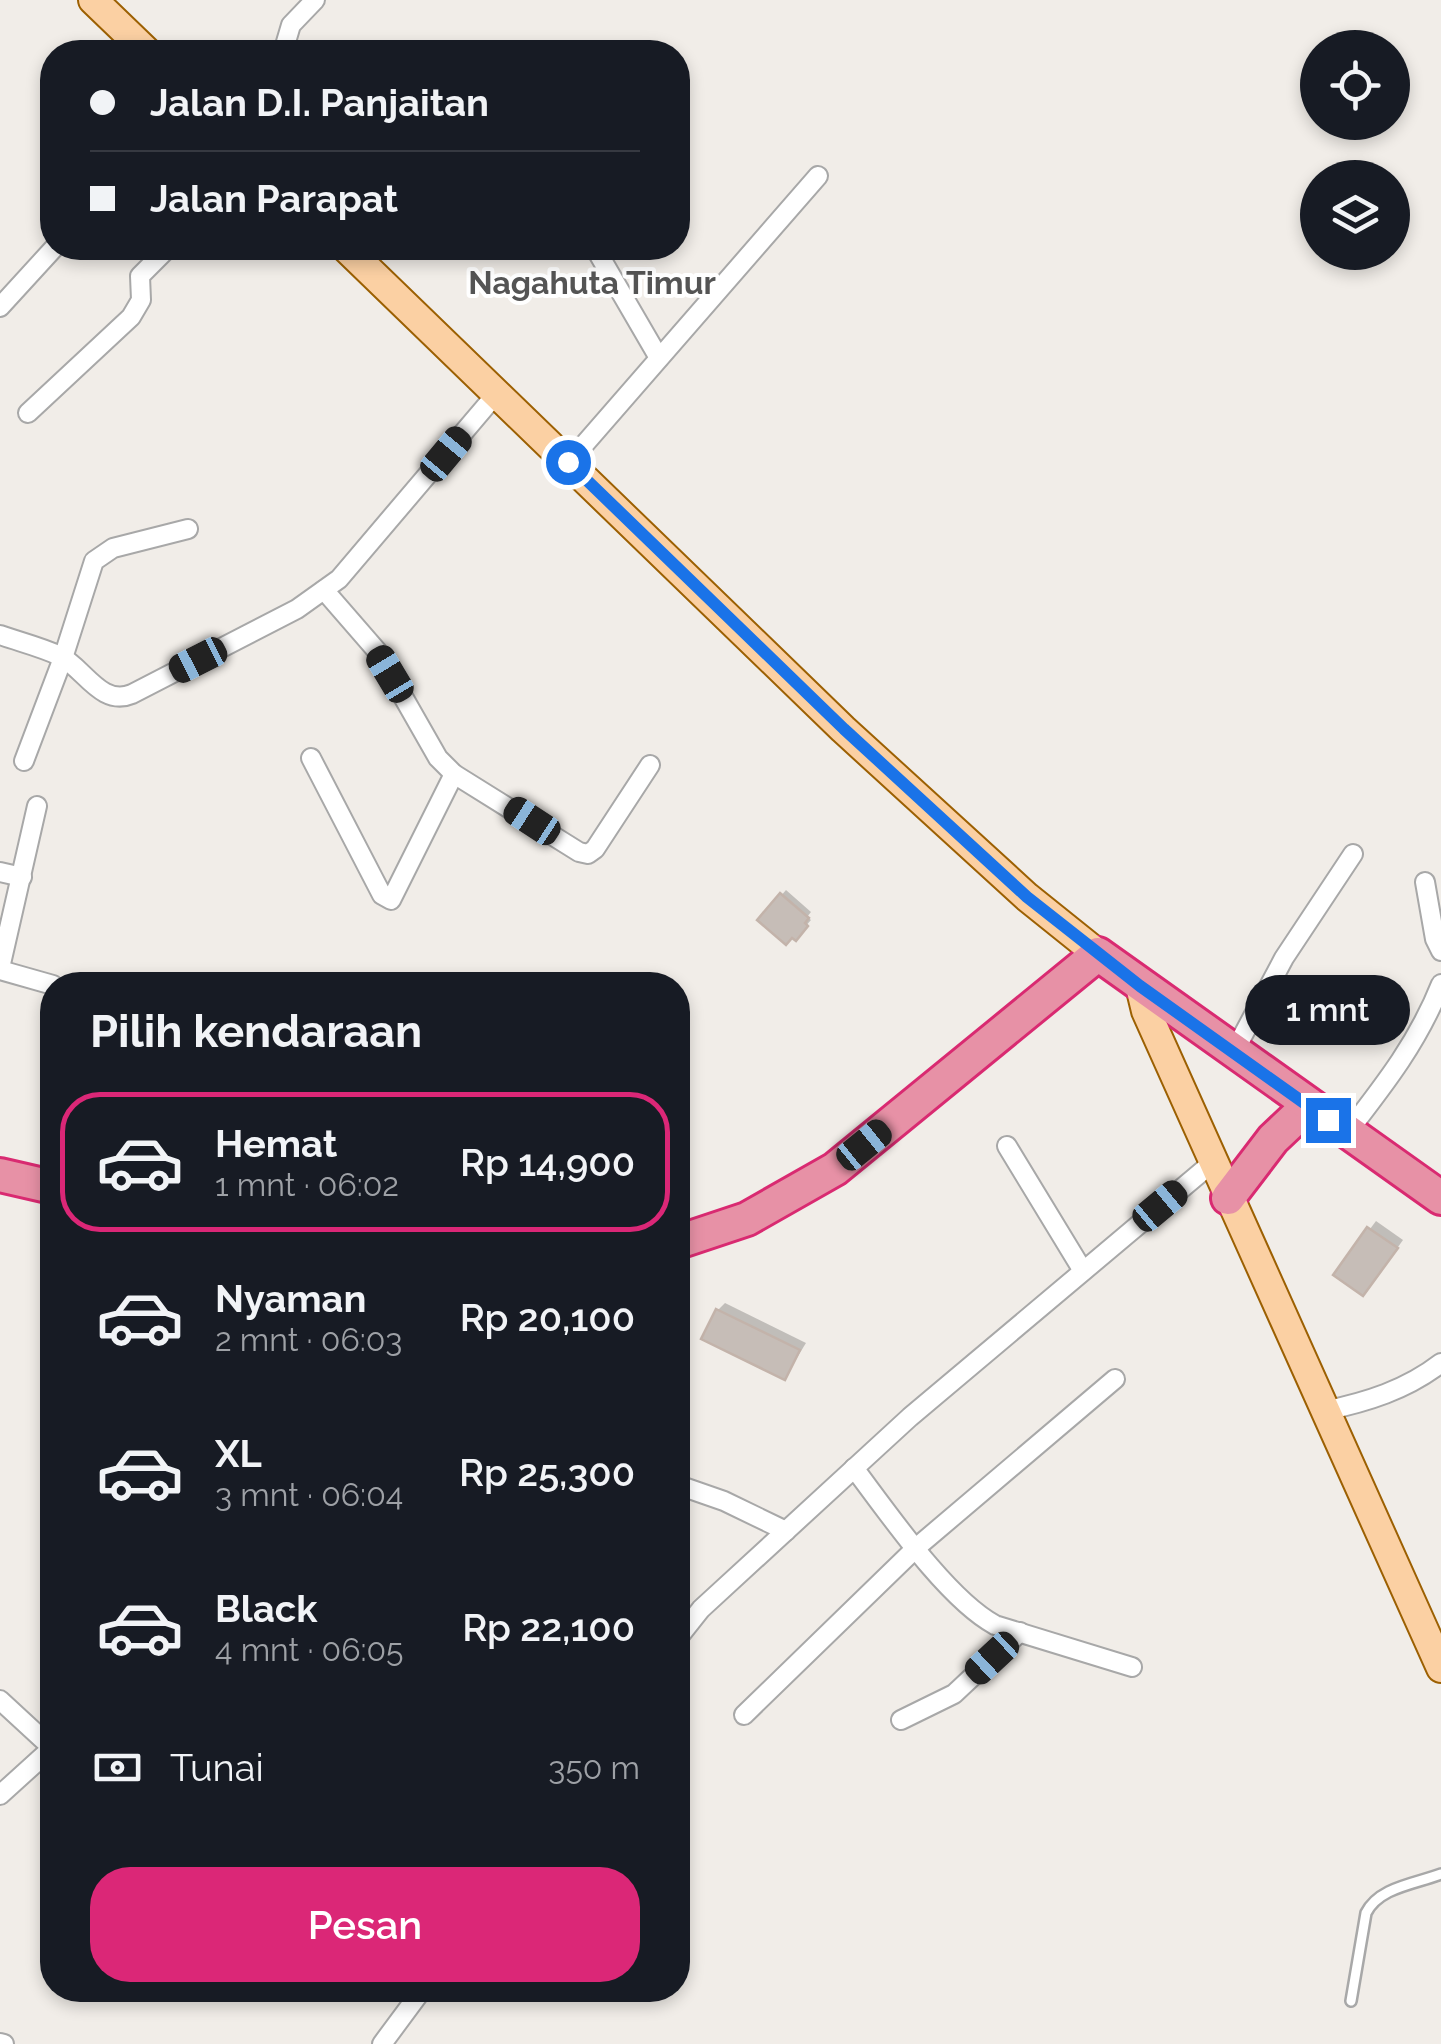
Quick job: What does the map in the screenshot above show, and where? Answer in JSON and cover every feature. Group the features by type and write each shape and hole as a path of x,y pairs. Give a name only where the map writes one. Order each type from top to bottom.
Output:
{"highway":[{"path":"690,1238 747,1218 835,1169 1098,954 1441,1198"},
{"path":"1228,1198 1273,1139 1308,1106"},
{"path":"0,1175 40,1184"}],"main road":[{"path":"93,0 135,40"},
{"path":"358,260 844,729 1027,897 1098,954"},
{"path":"1140,986 1146,1011 1212,1163 1441,1668"}],"street":[{"path":"287,40 290,25 315,0"},
{"path":"568,462 818,176"},
{"path":"0,307 43,260"},
{"path":"28,413 131,317 141,300 140,276 156,260"},
{"path":"602,260 659,358"},
{"path":"0,634 64,658 102,691 124,698 298,609 339,579 497,393"},
{"path":"24,761 64,658 88,572 101,554 188,529"},
{"path":"324,590 377,651 438,758 454,774 579,852 592,853 650,765"},
{"path":"311,758 386,900 394,896 454,774"},
{"path":"37,806 0,969 40,981"},
{"path":"1234,1052 1284,958 1353,854"},
{"path":"0,872 22,878"},
{"path":"1425,882 1435,939 1441,951"},
{"path":"1347,1133 1408,1052 1425,1025 1441,984"},
{"path":"1007,1146 1082,1271"},
{"path":"690,1623 854,1468 1212,1163"},
{"path":"1324,1411 1409,1386 1441,1363"},
{"path":"744,1715 918,1548 1115,1380"},
{"path":"854,1468 964,1604 995,1624 1132,1666"},
{"path":"690,1488 786,1531"},
{"path":"901,1720 954,1694 1020,1632"},
{"path":"0,1700 40,1737"},
{"path":"0,1795 40,1759"},
{"path":"382,2044 413,2002"}],"lane":[{"path":"1351,2002 1371,1904 1380,1895 1441,1874"}],"building":[{"path":"780,893 809,918 805,923 808,926 796,941 792,938 786,945 757,920"},
{"path":"1367,1227 1398,1248 1363,1296 1333,1275"},
{"path":"716,1309 800,1350 785,1380 701,1339"}],"district":[{"name":"Nagahuta Timur","path":"592,282"}],"route":[{"path":"568,462 844,729 1027,897 1140,986 1328,1120"}]}
